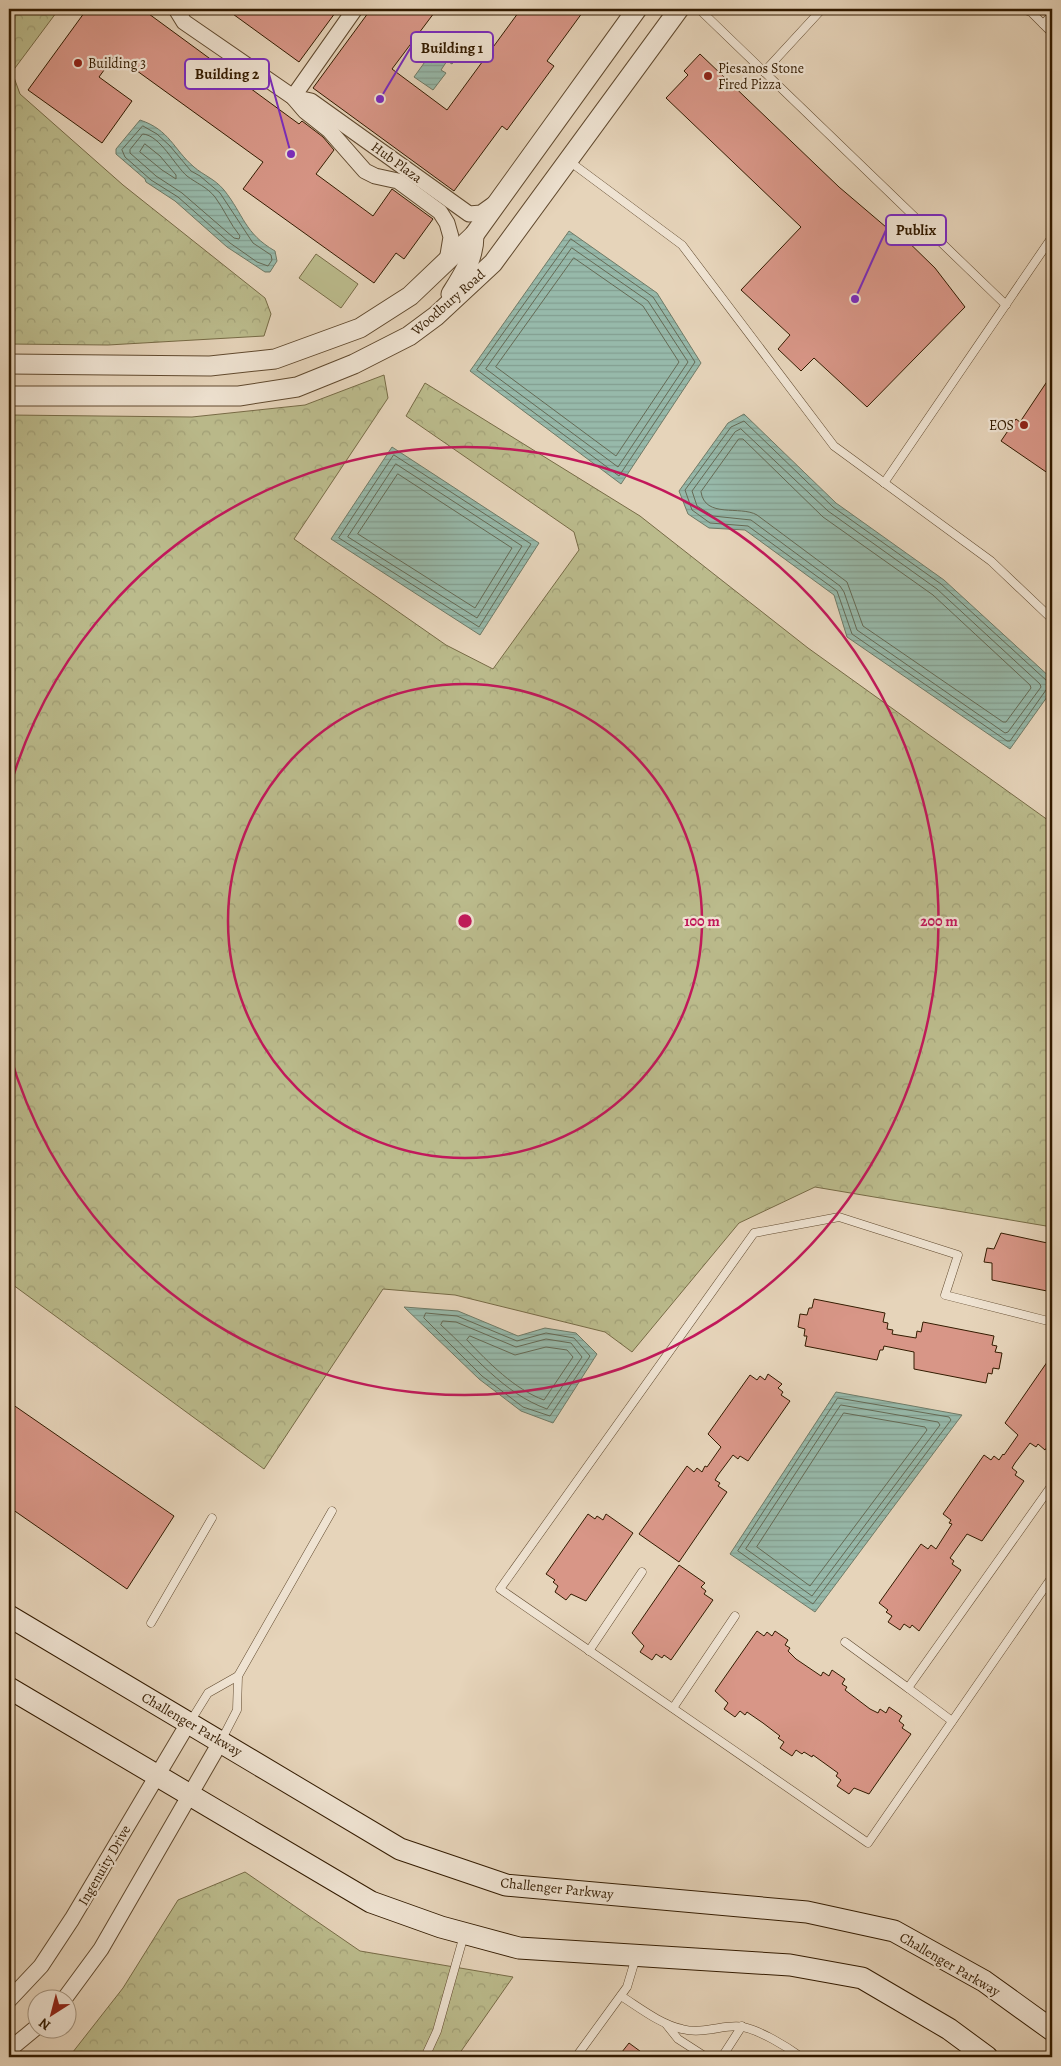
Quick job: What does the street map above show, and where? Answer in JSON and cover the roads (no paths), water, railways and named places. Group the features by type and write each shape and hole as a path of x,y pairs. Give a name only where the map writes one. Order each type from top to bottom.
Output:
{"main road":[{"name":"Challenger Parkway","path":"9,1616 400,1849 506,1885 807,1912 894,1931 984,1981 1052,2030"},
{"path":"9,1688 371,1902 464,1933 519,1948 790,1964 862,1978 949,2030 987,2057"}],"street":[{"name":"Hub Plaza","path":"176,9 184,22 293,97 305,112 329,130 346,148 353,160 365,171 398,181 440,212 447,223 451,237 447,262"},
{"path":"9,364 210,366 275,359 360,328 410,296 474,235 637,9"},
{"name":"Woodbury Road","path":"9,396 240,396 297,387 354,364 409,336 436,316 493,263 678,9"},
{"path":"293,97 351,10"},
{"name":"Hub Plaza","path":"293,97 311,101 470,214"},
{"path":"346,148 357,133"},
{"path":"385,178 397,162"},
{"path":"436,316 468,265 474,250 474,235 470,214 480,213 500,199"},
{"name":"Ingenuity Drive","path":"9,2000 41,1966 57,1943 189,1722"},
{"path":"72,1988 101,1949 221,1741"},
{"path":"9,2050 28,2034"}],"lane":[{"path":"699,9 1006,305"},
{"path":"764,72 822,9"},
{"path":"1022,9 1031,12 1052,33"},
{"path":"1043,24 1052,15"},
{"path":"569,161 682,245 834,446 991,560 1052,619"},
{"path":"884,483 1052,236"},
{"path":"1052,1322 946,1295 958,1255 839,1217 754,1233 500,1589 868,1843 1052,1577"},
{"path":"908,1688 1052,1485"},
{"path":"221,1741 237,1710 238,1676 332,1511"},
{"path":"151,1623 212,1518"},
{"path":"589,1651 642,1572"},
{"path":"673,1708 735,1616"},
{"path":"845,1642 952,1721"},
{"path":"189,1722 208,1693 238,1676"},
{"path":"425,2057 437,2031 464,1933"},
{"path":"576,2057 621,1996 633,1972 636,1956"},
{"path":"621,1996 665,2023 682,2029 702,2032 742,2026 786,2046 801,2057"},
{"path":"665,2023 678,2039 706,2057"},
{"path":"722,2057 742,2026"}],"water":[{"path":"446,36 463,48 452,64 447,61 441,70 446,73 433,90 414,77 427,59 432,63 438,55 434,52"},
{"path":"140,120 158,129 194,167 224,190 245,223 257,237 275,251 277,261 270,272 265,272 227,247 175,201 146,182 145,179 116,154 116,149"},
{"path":"569,231 657,293 701,363 621,484 470,371"},
{"path":"744,414 836,503 944,580 1052,679 1052,690 1010,749 847,637 834,595 745,530 709,528 688,514 679,491 728,423"},
{"path":"392,447 539,543 480,635 331,539"},
{"path":"404,1307 458,1311 518,1336 545,1328 576,1333 597,1354 553,1423 521,1411 479,1379"},
{"path":"836,1392 962,1415 815,1612 730,1554"}],"place":[{"name":"Building 3","path":"78,63"},
{"name":"Piesanos Stone Fired Pizza","path":"708,76"},
{"name":"Building 1","path":"380,99"},
{"name":"Building 2","path":"291,154"},
{"name":"Publix","path":"855,299"},
{"name":"EOS","path":"1024,425"}]}
